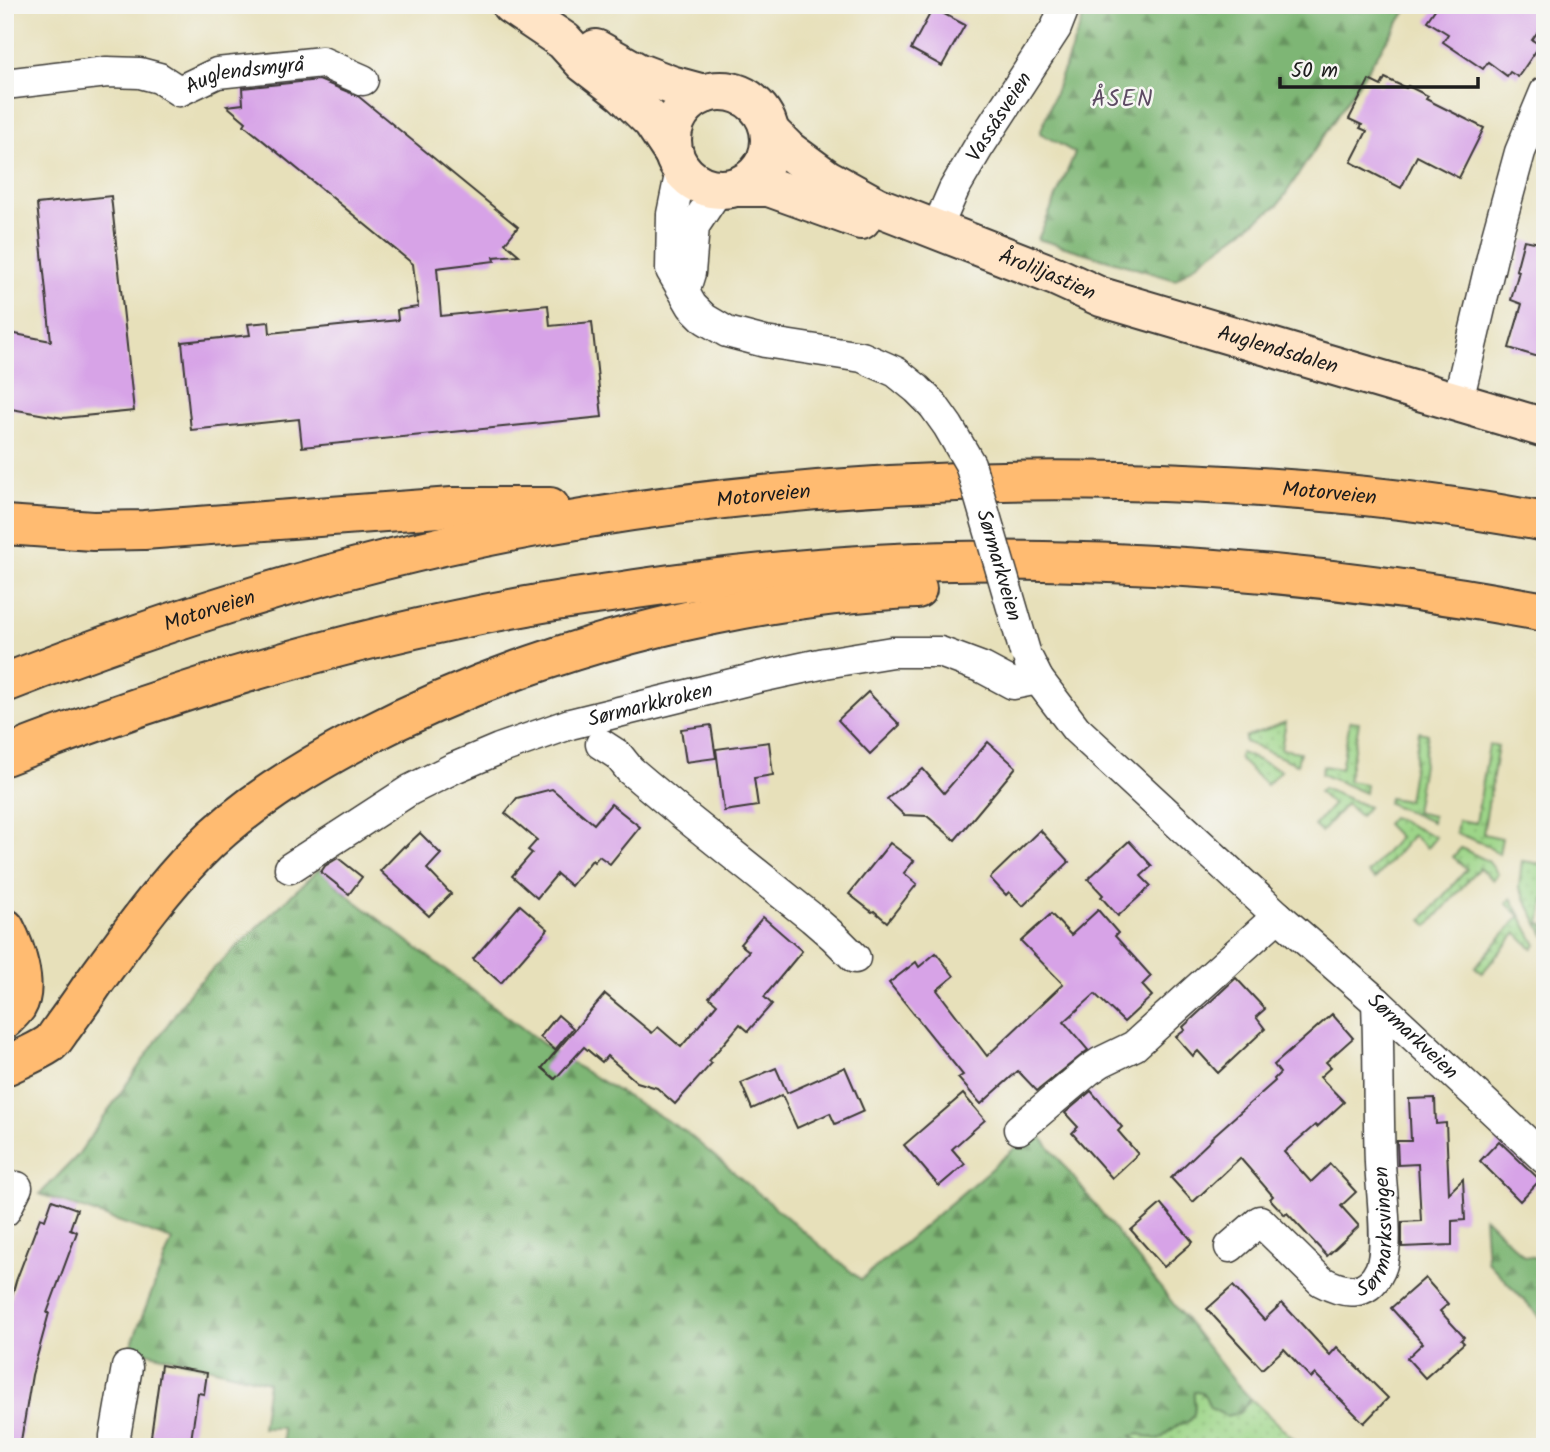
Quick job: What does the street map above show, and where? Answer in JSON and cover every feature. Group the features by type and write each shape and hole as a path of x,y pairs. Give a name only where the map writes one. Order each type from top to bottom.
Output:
{"highway":[{"name":"Motorveien","path":"5,683 153,628 235,602 436,548 584,518 799,490 1057,479 1176,482 1292,489 1408,501 1545,522"},
{"path":"5,525 93,531 144,530 452,507 664,506"},
{"path":"5,756 96,721 346,645 528,605 715,578 794,570 908,563 1040,560 1123,563 1301,575 1403,588 1545,612"},
{"path":"5,1066 51,1043 122,944 169,885 198,852 236,818 305,770 409,714 531,665 678,622 801,598 1021,583 1123,563"},
{"path":"5,928 17,955 21,991 18,1004 5,1019"}],"main road":[{"path":"511,5 580,50 652,121 678,162 691,180 704,187 728,189 753,178 764,166 770,150 771,134 765,117 754,103 739,94 721,91 704,94 688,103 677,118 672,136 678,162"},
{"path":"580,50 671,85 704,94"},
{"name":"Åroliljastien","path":"771,134 827,180 876,206 1055,276 1101,297"},
{"name":"Åroliljastien","path":"728,189 769,187 1053,291 1101,297"},
{"name":"Auglendsdalen","path":"1101,297 1545,428"}],"street":[{"name":"Vassåsveien","path":"936,230 960,179 1056,28 1065,5"},
{"name":"Auglendsmyrå","path":"5,84 107,72 140,72 159,78 179,91 217,74 322,62 363,80"},
{"path":"1458,401 1520,152 1545,92"},
{"name":"Sørmarkveien","path":"678,162 672,214 671,270 692,306 705,319 727,332 765,342 862,357 896,372 917,389 948,426 970,464 1024,652 1038,679 1076,729 1278,916 1377,1002 1545,1159"},
{"path":"684,293 690,273 694,226 728,189"},
{"name":"Sørmarkkroken","path":"290,868 410,790 499,749 570,724 760,677 892,652 940,652 983,668 1013,684 1038,679"},
{"path":"601,744 618,755 629,770 835,937 855,958"},
{"path":"1019,1129 1101,1062 1134,1046 1278,916"},
{"name":"Sørmarksvingen","path":"1230,1247 1261,1221 1321,1281 1331,1287 1355,1291 1365,1288 1381,1269 1385,1248 1380,1164 1377,1002"},
{"path":"115,1447 127,1367"}],"green space":[{"path":"1088,5 1410,5 1279,204 1175,280 1038,239 1075,153 1040,133"},
{"path":"1350,721 1359,722 1348,781 1366,784 1365,793 1321,774 1323,766 1341,769"},
{"path":"1286,722 1281,749 1300,752 1297,764 1245,742 1245,737"},
{"path":"1419,732 1428,734 1415,812 1433,816 1432,822 1388,803 1389,798 1408,801"},
{"path":"1489,745 1498,746 1483,834 1502,838 1499,854 1484,844 1456,833 1458,820 1476,823"},
{"path":"1241,753 1281,770 1267,785 1241,761"},
{"path":"1323,788 1368,807 1360,816 1346,804 1321,832 1314,826 1333,805 1319,792"},
{"path":"1392,817 1436,837 1427,848 1413,835 1375,879 1368,873 1399,837 1386,824"},
{"path":"1545,847 1545,897 1540,924 1545,925 1545,937 1519,887 1522,861 1542,864"},
{"path":"1461,848 1488,861 1498,874 1493,880 1479,868 1428,926 1422,920 1467,869 1453,857"},
{"path":"319,869 355,901 555,1053 686,1132 861,1280 1036,1130 1251,1399 1239,1413 1226,1416 1210,1408 1203,1394 1194,1392 1195,1410 1190,1420 1176,1426 1159,1440 1140,1434 1131,1436 1146,1447 284,1447 282,1428 262,1428 268,1382 130,1348 172,1240 40,1194 77,1156 192,989"},
{"path":"1511,898 1536,945 1533,949 1516,933 1482,973 1475,967 1520,916 1506,903"},
{"path":"1484,1217 1524,1256 1541,1258 1545,1228 1545,1323 1487,1261"},
{"path":"1200,1391 1239,1413 1251,1399 1302,1447 1146,1447 1130,1436 1140,1434 1159,1439 1176,1426 1189,1421 1195,1410 1194,1392"}],"building":[{"path":"1438,5 1545,5 1545,21 1532,40 1540,45 1518,77 1510,72 1507,76 1488,62 1483,69 1443,42 1448,34 1427,21"},
{"path":"933,8 965,25 942,66 911,49"},
{"path":"1385,78 1428,96 1426,99 1484,128 1459,178 1417,156 1401,188 1351,162 1367,131 1360,128 1362,125 1349,119 1369,80 1381,86"},
{"path":"319,80 358,96 518,227 505,243 519,255 494,257 495,261 437,268 441,316 548,305 550,326 592,322 602,417 302,447 299,419 191,430 182,342 250,335 248,324 269,322 270,333 398,320 397,310 418,307 413,264 244,125 246,122 227,106 243,104 242,88"},
{"path":"111,196 134,411 63,418 5,408 5,332 51,341 37,204"},
{"path":"1524,240 1545,244 1545,359 1509,348 1522,304 1511,300"},
{"path":"868,692 900,725 870,754 838,720"},
{"path":"711,725 716,758 686,762 681,729"},
{"path":"769,742 773,775 754,778 758,806 724,811 716,749"},
{"path":"988,742 1016,767 955,840 927,816 904,815 887,799 923,769 944,793"},
{"path":"552,789 594,824 611,804 640,827 610,864 599,856 594,862 592,860 571,886 557,874 537,898 512,876 532,853 528,850 537,840 505,813 517,798"},
{"path":"1040,830 1069,862 1023,906 1009,892 1006,895 990,878"},
{"path":"420,833 441,854 427,869 451,894 429,916 380,871"},
{"path":"1129,841 1152,866 1141,876 1151,886 1118,916 1088,879"},
{"path":"890,843 914,861 904,873 917,884 887,922 849,894"},
{"path":"338,858 362,877 349,894 321,872"},
{"path":"520,905 548,929 501,983 473,959"},
{"path":"1098,910 1118,933 1115,936 1151,976 1142,985 1152,996 1124,1022 1095,994 1064,1022 1088,1050 1037,1091 1018,1071 981,1104 958,1078 963,1075 889,983 916,962 919,967 936,953 954,976 937,990 987,1056 1063,984 1021,941 1051,914 1071,935"},
{"path":"763,917 802,951 764,997 772,1004 748,1031 740,1024 709,1061 712,1063 675,1104 657,1088 637,1082 607,1056 602,1062 584,1047 555,1079 542,1068 605,994 652,1033 658,1027 681,1047 717,1004 709,997 749,951 740,944"},
{"path":"1236,978 1265,1009 1256,1017 1265,1029 1218,1073 1198,1051 1193,1056 1176,1037 1185,1030 1183,1027"},
{"path":"1332,1014 1353,1038 1326,1062 1331,1067 1320,1077 1344,1102 1284,1152 1311,1182 1330,1164 1356,1192 1341,1206 1359,1226 1327,1256 1287,1213 1285,1215 1270,1199 1273,1196 1240,1158 1193,1202 1171,1178 1275,1081 1280,1073 1274,1065"},
{"path":"558,1015 573,1028 555,1050 540,1037"},
{"path":"845,1067 864,1111 835,1124 830,1113 797,1128 782,1095 752,1109 741,1083 776,1068 787,1093"},
{"path":"1091,1091 1122,1127 1118,1131 1138,1154 1112,1178 1072,1133 1078,1127 1065,1113"},
{"path":"963,1094 985,1120 952,1149 965,1164 939,1186 904,1145"},
{"path":"1435,1098 1436,1124 1446,1123 1449,1193 1463,1179 1465,1220 1452,1221 1452,1245 1402,1247 1402,1222 1421,1221 1418,1164 1398,1165 1397,1141 1411,1141 1409,1099"},
{"path":"1499,1141 1540,1180 1520,1201 1480,1161"},
{"path":"52,1200 77,1209 70,1229 77,1232 47,1313 32,1375 20,1447 5,1447 5,1321 16,1281 40,1218 45,1220"},
{"path":"1161,1204 1193,1242 1164,1267 1131,1230"},
{"path":"1425,1278 1448,1304 1440,1311 1464,1337 1461,1340 1464,1343 1425,1378 1407,1358 1423,1343 1391,1308"},
{"path":"1233,1286 1264,1320 1282,1303 1330,1355 1337,1347 1388,1398 1364,1423 1315,1374 1311,1378 1284,1349 1262,1369 1207,1309"},
{"path":"161,1365 207,1373 204,1394 198,1393 190,1447 153,1447 154,1437 151,1436"}],"district":[{"name":"ÅSEN","path":"1123,98"}]}
